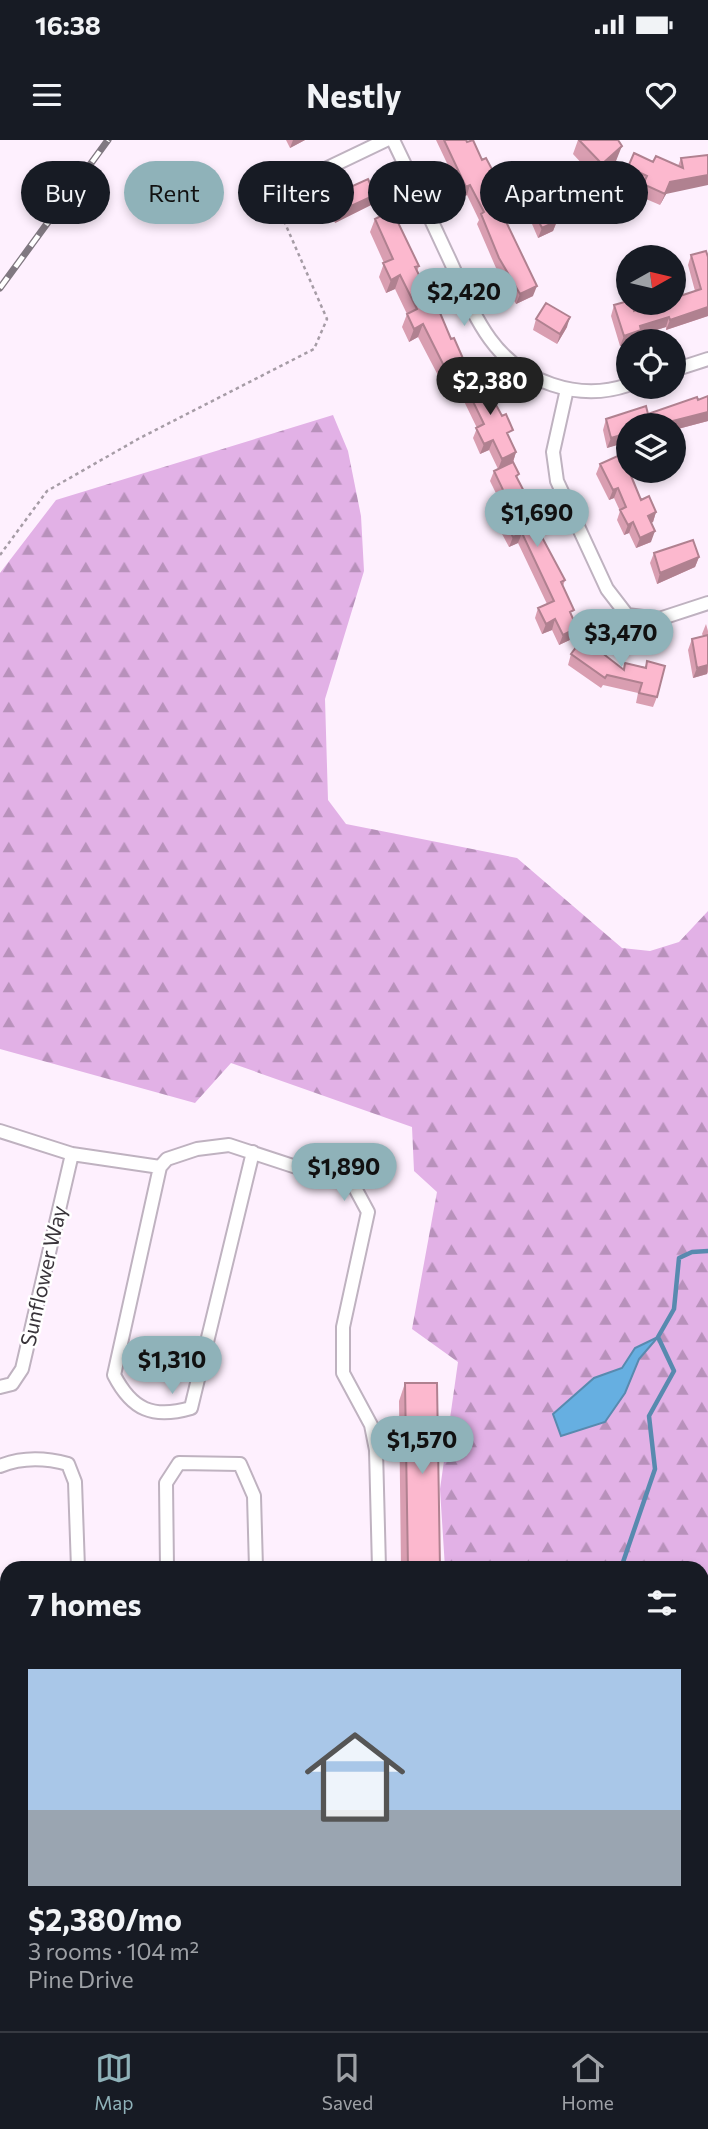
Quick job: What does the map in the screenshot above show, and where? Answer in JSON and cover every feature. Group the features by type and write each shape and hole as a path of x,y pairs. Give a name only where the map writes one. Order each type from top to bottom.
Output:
{"street":[{"path":"342,161 386,140"},
{"path":"393,140 490,339 526,373 567,389 602,391 616,388"},
{"path":"686,366 708,359"},
{"path":"567,389 553,465 557,481 607,589 627,615 659,619 708,603"},
{"path":"0,1131 72,1154 160,1167"},
{"path":"253,1152 191,1408 171,1414 140,1409 122,1391 114,1375 160,1167 167,1159 197,1149 229,1145 253,1152 354,1186 368,1212 342,1327 343,1373 371,1425 376,1450 379,1561"},
{"name":"Sunflower Way","path":"0,1387 12,1384 22,1369 72,1154"},
{"path":"0,1466 16,1460 54,1460 68,1464 75,1482 78,1561"},
{"path":"167,1561 166,1483 179,1463 191,1463 240,1464 254,1496 256,1561"}],"path":[{"path":"0,555 47,491 138,439 314,349 327,318 285,224"}],"green space":[{"path":"333,415 348,451 361,516 364,571 325,699 328,800 346,824 517,858 622,948 650,951 679,942 708,911 708,1561 445,1561 440,1489 458,1362 412,1329 437,1192 414,1171 412,1127 231,1063 195,1103 0,1049 0,573 56,500"}],"water":[{"path":"658,1337 639,1359 625,1393 605,1422 561,1436 553,1414 594,1378 622,1368 635,1348"}],"building":[{"path":"444,140 473,140 482,160 486,158 488,161 480,161 480,204 470,185 466,187 466,161 454,161"},
{"path":"579,140 618,140 622,146 605,161 599,161"},
{"path":"634,153 653,162 656,156 683,168 681,158 708,155 708,175 670,182 665,194 648,186 648,161 631,161"},
{"path":"368,179 368,198 354,205 354,185"},
{"path":"377,224 399,224 419,266 415,267 427,291 430,289 451,339 454,338 465,363 447,372 423,324 414,329 407,314 417,309 400,275 391,280 383,263 393,259"},
{"path":"485,224 507,224 537,286 520,294 499,258"},
{"path":"706,251 708,257 708,307 686,315 686,294 701,289 691,255"},
{"path":"546,303 570,317 560,334 536,319"},
{"path":"617,315 685,315 640,326 641,329 622,329"},
{"path":"479,373 502,416 506,414 513,430 507,433 516,452 502,459 493,440 484,444 476,428 484,424 463,381"},
{"path":"708,396 708,412 686,418 686,413 651,413 697,397 698,400"},
{"path":"646,406 648,413 624,413"},
{"path":"616,416 616,437 611,438 606,419"},
{"path":"616,457 616,483 634,483 641,500 649,496 656,512 648,516 655,531 640,538 633,522 628,525 620,510 626,507 618,488 613,490 600,464"},
{"path":"513,462 519,474 516,476 541,524 536,526 565,580 561,582 574,610 570,612 577,628 563,635 555,619 546,624 538,608 554,601 522,533 513,537 505,522 516,517 494,471"},
{"path":"693,540 699,557 660,573 654,553"},
{"path":"708,635 708,665 697,668 692,639"},
{"path":"583,638 624,670 625,663 646,668 647,661 665,666 657,697 639,693 642,683 607,675 605,678 571,654"},
{"path":"405,1383 437,1383 440,1561 408,1561"}],"waterway":[{"path":"623,1561 655,1469 649,1416 674,1371 658,1337 674,1309 679,1258 692,1252 708,1251"}],"railway":[{"path":"0,288 108,140"}]}
